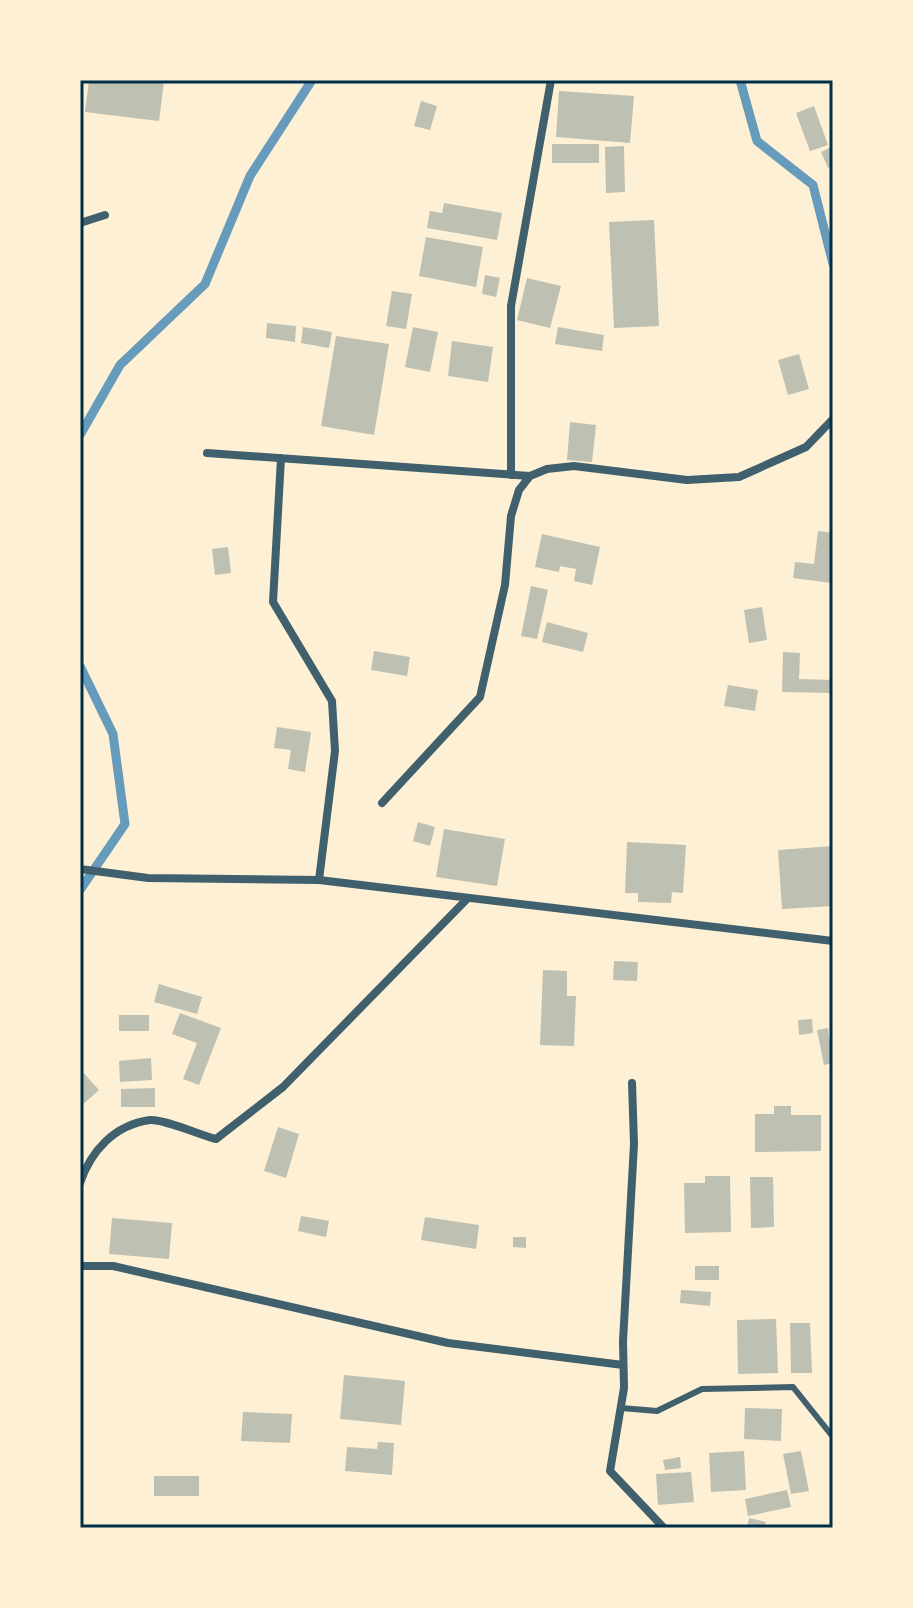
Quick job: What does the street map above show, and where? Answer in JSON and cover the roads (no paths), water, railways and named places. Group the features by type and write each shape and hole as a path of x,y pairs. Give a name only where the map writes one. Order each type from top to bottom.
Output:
{"street":[{"path":"511,475 511,306 551,80"},
{"path":"80,223 105,215"},
{"path":"207,453 530,476 547,469 574,466 687,480 739,477 806,447 833,419"},
{"path":"281,458 273,602 332,701 335,751 319,880"},
{"path":"382,803 480,697 505,585 511,516 519,490 530,476"},
{"path":"80,869 148,878 319,880 833,941"},
{"path":"80,1183 87,1162 108,1136 151,1120 216,1139 283,1087 468,898"},
{"path":"632,1083 634,1144 621,1408 610,1471 664,1528"},
{"path":"80,1266 113,1266 448,1343 623,1365"}],"lane":[{"path":"621,1408 657,1411 702,1389 793,1387 833,1437"}],"waterway":[{"path":"80,435 120,365 205,284 250,176 312,80"},
{"path":"740,80 757,141 813,185 833,264"},
{"path":"80,666 113,734 125,824 80,890"}]}
